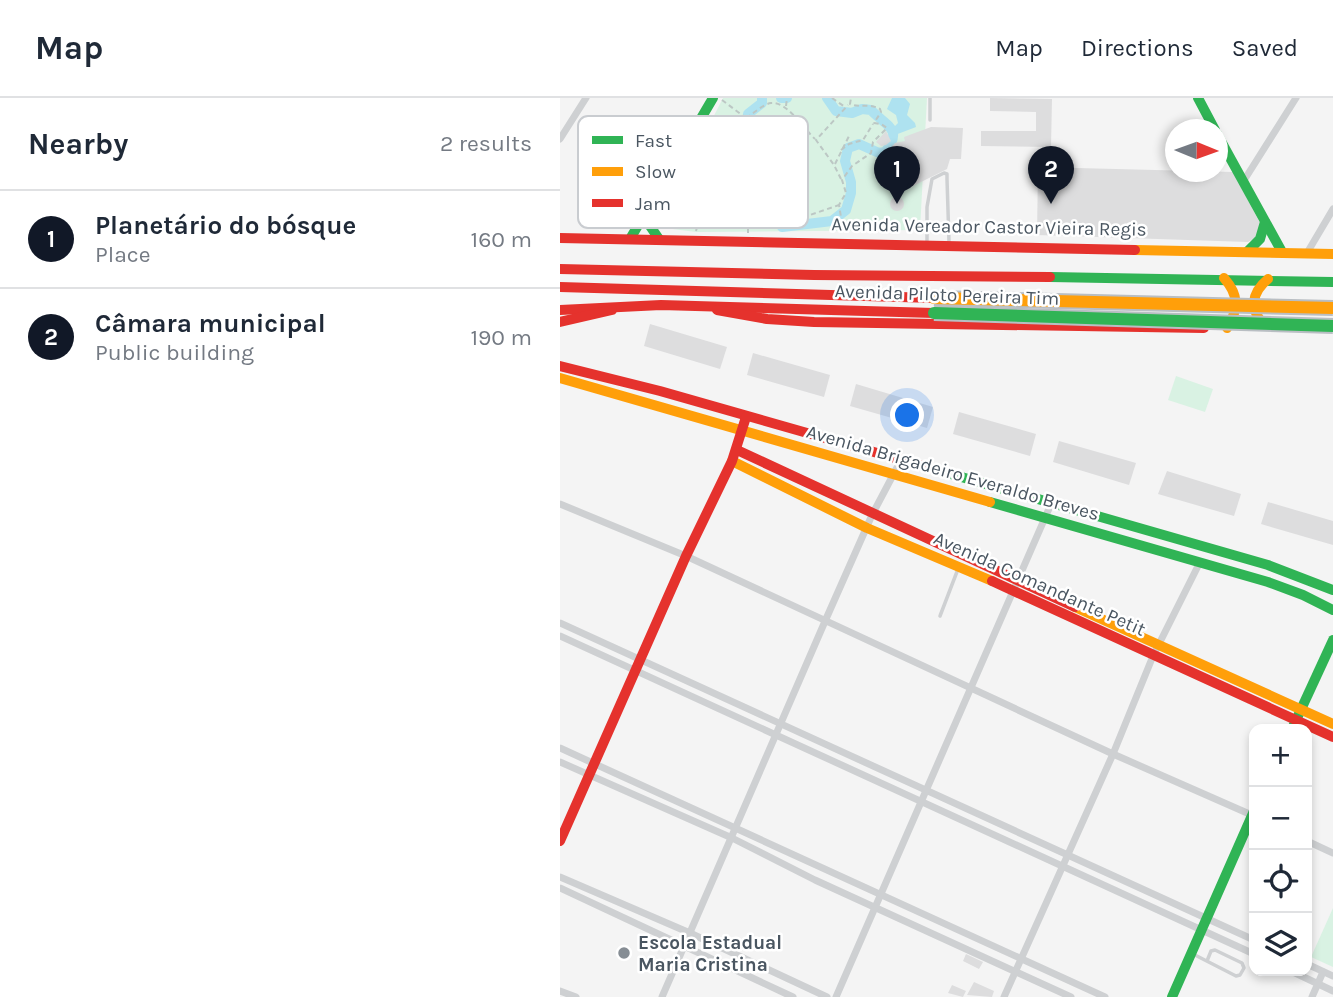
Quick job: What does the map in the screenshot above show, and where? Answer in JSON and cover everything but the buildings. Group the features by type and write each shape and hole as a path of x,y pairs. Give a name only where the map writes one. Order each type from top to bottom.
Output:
{"main road":[{"path":"1198,98 1209,119"},
{"path":"703,116 713,99"},
{"path":"1228,155 1282,252"},
{"path":"1247,252 1260,239 1265,222"},
{"path":"630,239 637,228"},
{"path":"651,228 659,239"},
{"name":"Avenida Vereador Castor Vieira Regis","path":"560,238 1333,254"},
{"path":"560,269 725,274 1224,278 1333,282"},
{"path":"1224,278 1237,295 1237,313 1227,328"},
{"path":"1267,328 1256,317 1254,297 1258,286 1268,279"},
{"name":"Avenida Piloto Pereira Tim","path":"560,287 1333,308"},
{"name":"Avenida Piloto Pereira Tim","path":"560,310 661,305 708,306 1333,328"},
{"path":"708,306 746,316 814,322 1333,328"},
{"path":"560,322 618,308"},
{"name":"Avenida Brigadeiro Everaldo Breves","path":"560,366 660,391 744,424 894,474 1280,586 1333,610"},
{"name":"Avenida Brigadeiro Everaldo Breves","path":"560,379 901,460 1268,565 1333,590"},
{"path":"560,841 686,556 735,456 744,424"},
{"name":"Avenida Comandante Petit","path":"735,456 1018,579 1093,621 1333,737"},
{"name":"Avenida Comandante Petit","path":"735,456 867,528 1013,592 1093,621"},
{"path":"1297,720 1333,640"},
{"name":"Avenida Comandante Petit","path":"1297,720 1333,724"},
{"path":"1172,997 1249,825"}],"street":[{"path":"560,139 586,98"},
{"path":"1243,183 1296,98"},
{"path":"1307,253 1333,209"},
{"path":"662,997 872,515 901,460"},
{"path":"836,997 1051,504"},
{"path":"560,505 686,556 1113,754 1249,812"},
{"path":"1004,997 1113,754 1156,650 1200,562"},
{"path":"560,623 1067,855 1204,924 1249,951"},
{"path":"560,636 1062,866 1204,924 1249,938"},
{"path":"560,748 591,769 732,838 876,908 1071,997"},
{"path":"560,761 591,769 737,828 804,862 1105,997"},
{"path":"1312,843 1333,853"},
{"path":"560,877 690,933 827,997"},
{"path":"560,888 793,997"},
{"path":"1312,966 1333,976"},
{"path":"1312,997 1323,972"},
{"path":"1301,976 1333,990"},
{"path":"560,991 576,997"}],"lane":[{"path":"930,98 930,120"},
{"path":"927,244 927,207 932,179 944,173 947,174 949,244"},
{"path":"940,617 959,567"},
{"path":"1191,953 1236,976 1240,975 1244,968 1242,963 1215,950 1211,951 1207,961"}],"path":[{"path":"786,106 787,98"},
{"path":"832,98 845,107"},
{"path":"816,140 850,104 851,98"},
{"path":"713,99 743,116"},
{"path":"749,116 769,103 786,106 795,116"},
{"path":"841,150 849,144 863,140 881,112 873,105 850,104"},
{"path":"842,180 852,166 871,153 873,142 887,128 874,123"},
{"path":"808,131 834,165 846,193 839,205 842,223 835,242"},
{"path":"834,165 849,136"},
{"path":"808,214 839,205"},
{"path":"695,240 697,228"},
{"path":"748,228 748,241"}],"green space":[{"path":"723,98 927,98 920,230 696,232 665,228 808,228 808,116 714,116"},
{"path":"1176,376 1213,389 1205,412 1168,400"},
{"path":"1333,908 1333,967 1312,957"}],"water":[{"path":"892,98 905,98 910,104 907,115 916,127 895,135 892,129 898,123 896,115 887,109"}],"waterway":[{"path":"748,114 762,103 762,98"},
{"path":"781,98 787,98"},
{"path":"808,224 832,221 846,210 851,193 845,161 848,148 859,144 879,153 885,152 893,138 891,128 871,110 862,109 852,113 836,111 827,98"}],"traffic: fast":[{"path":"702,116 713,98"},
{"path":"1198,98 1209,119"},
{"path":"1228,154 1282,252"},
{"path":"1247,252 1260,239 1265,222"},
{"path":"630,239 636,228"},
{"path":"651,228 659,239"},
{"path":"1050,277 1333,282"},
{"path":"934,313 1333,326"},
{"path":"937,470 1268,565 1333,590"},
{"path":"990,502 1268,582 1333,610"},
{"path":"1294,724 1333,640"},
{"path":"1172,997 1249,822"}],"traffic: slow":[{"path":"1135,250 1333,254"},
{"path":"1224,278 1236,302 1234,315 1227,328"},
{"path":"1265,326 1256,314 1254,302 1258,290 1268,279"},
{"path":"934,298 1333,308"},
{"path":"560,378 990,502"},
{"path":"732,461 867,528 992,581"},
{"path":"1075,607 1333,724"}],"traffic: jam":[{"path":"560,238 1135,250"},
{"path":"560,269 1050,277"},
{"path":"560,287 934,298"},
{"path":"560,310 661,305 934,313"},
{"path":"560,322 612,310"},
{"path":"717,310 767,319 814,322 1204,328"},
{"path":"560,366 660,391 937,470"},
{"path":"560,841 686,556 732,461 746,417"},
{"path":"737,450 1075,607"},
{"path":"992,581 1333,737"}],"place":[{"name":"Planetário do bósque","path":"897,204"},
{"name":"Câmara municipal","path":"1051,204"},
{"name":"Escola Estadual Maria Cristina","path":"624,953"}]}
